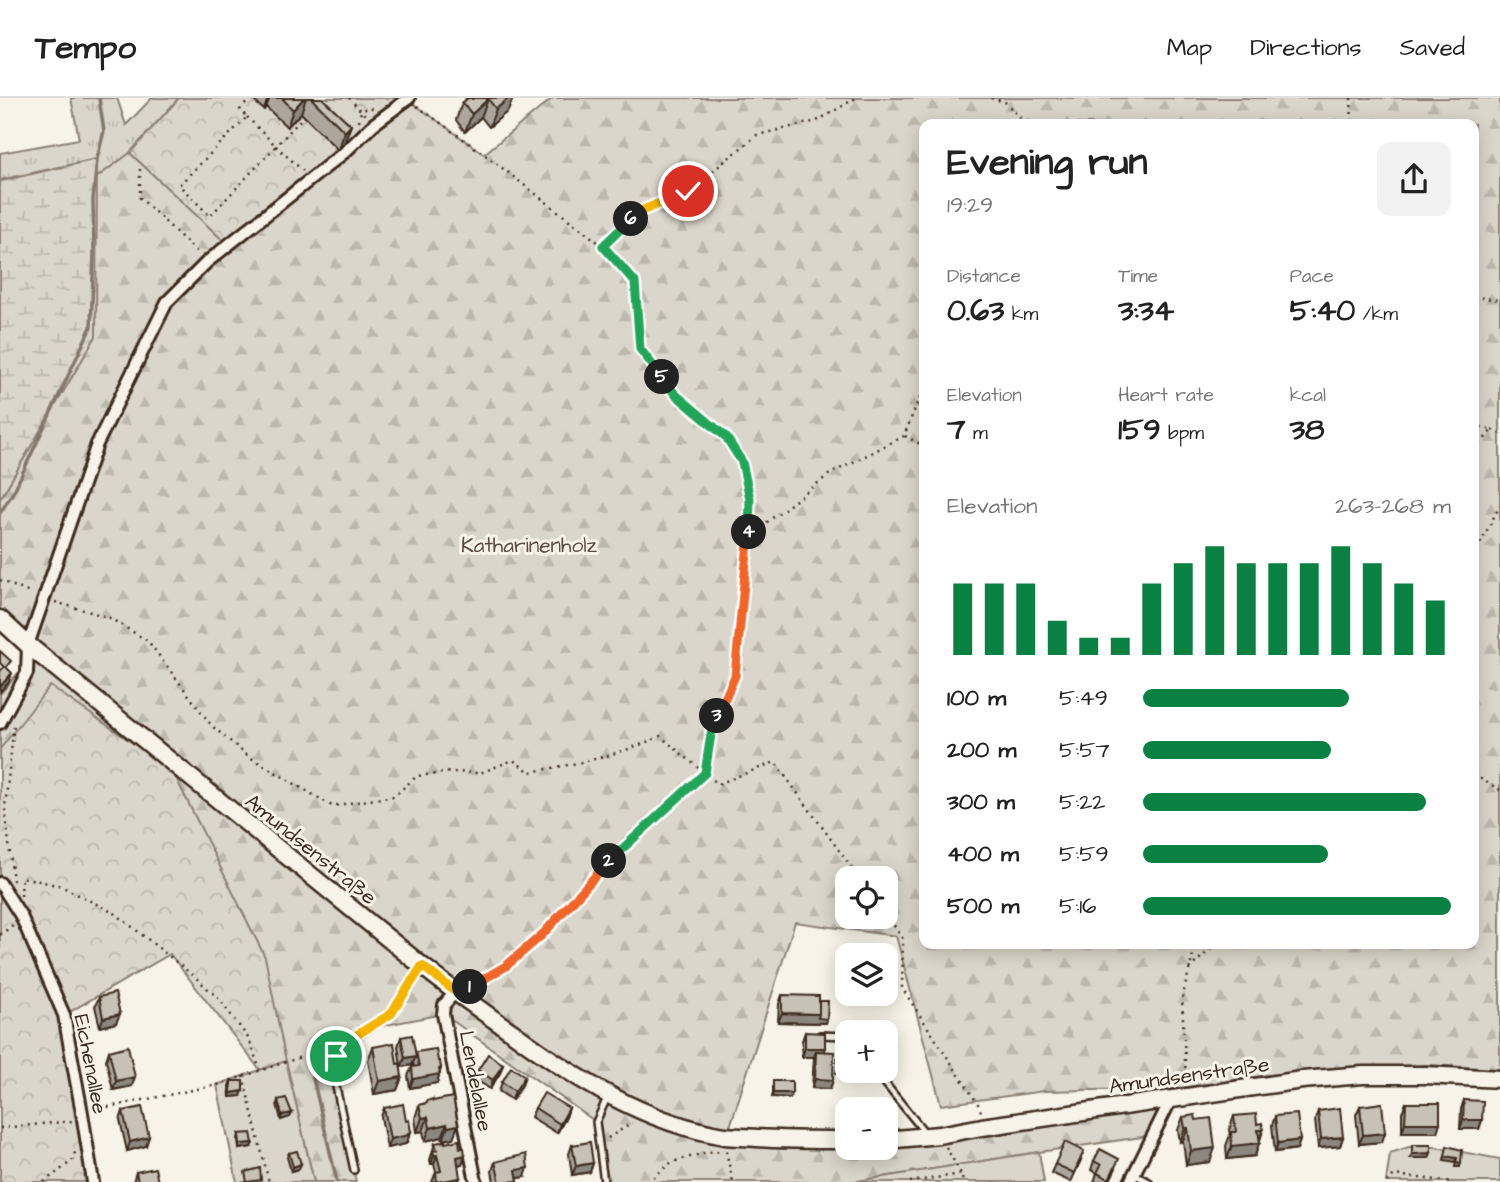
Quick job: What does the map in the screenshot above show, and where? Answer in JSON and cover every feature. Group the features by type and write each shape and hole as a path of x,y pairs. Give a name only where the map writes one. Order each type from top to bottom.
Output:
{"street":[{"path":"0,723 27,673 29,645 97,444 167,302 207,262 408,99"},
{"name":"Amundsenstraße","path":"0,620 422,966 559,1066 608,1095 648,1114 726,1143 779,1139 835,1140"},
{"name":"Eichenallee","path":"0,883 21,916 64,1015 93,1182"},
{"name":"Lendelallee","path":"458,994 444,1005 443,1014 476,1182"},
{"name":"Amundsenstraße","path":"898,1139 933,1136 1302,1080 1425,1075 1500,1079"},
{"path":"1132,1178 1179,1098"}],"lane":[{"path":"354,1170 335,1082 336,1056 350,1039 391,1014 422,966"},
{"path":"807,1034 835,1035"},
{"path":"885,1083 933,1136"},
{"path":"604,1182 597,1122 608,1095"},
{"path":"1132,1178 1149,1182"}],"path":[{"path":"251,98 240,110 311,178"},
{"path":"349,98 374,124"},
{"path":"603,246 639,212 688,191 757,135 817,121 856,98"},
{"path":"991,98 1005,102 1021,119"},
{"path":"1351,98 1352,119"},
{"path":"408,99 603,246 635,282 640,349 675,394 726,437 742,462 750,499 749,536 735,676 712,728 705,773 606,864 543,934 506,966 458,994"},
{"path":"247,117 178,185 209,216 304,116"},
{"path":"140,169 140,198 207,262"},
{"path":"1479,298 1500,300"},
{"path":"749,536 830,474 904,436 919,398"},
{"path":"1479,426 1500,433"},
{"path":"1479,442 1492,430"},
{"path":"904,436 919,444"},
{"path":"1479,545 1500,505"},
{"path":"0,580 44,599 108,617 148,641 212,726 248,756 332,806 394,796 417,776 451,772 480,774 513,760 530,772 611,755 660,736 718,784 775,762 850,866"},
{"path":"13,883 5,807 14,719"},
{"path":"1479,778 1500,790"},
{"path":"0,935 21,916 22,877 61,886 116,914 219,999 248,1039 260,1070"},
{"path":"897,929 904,939 902,988 980,1107 982,1127"},
{"path":"1179,1098 1182,999 1194,949"},
{"path":"1189,969 1211,949"},
{"path":"0,1128 83,1117 216,1085 325,1049"},
{"path":"243,1076 269,1182"},
{"path":"599,1143 648,1114"},
{"path":"933,1136 961,1174 962,1182"},
{"path":"648,1182 672,1162 708,1152 726,1143 733,1182"},
{"path":"44,1182 72,1161 76,1149"},
{"path":"910,1182 961,1174"},
{"path":"1387,1182 1394,1175 1453,1182"}],"green space":[{"path":"71,98 117,98 126,125 152,98 179,98 130,153 96,178 96,159 0,180 0,153 79,139"},
{"path":"179,98 409,98 228,245 130,153"},
{"name":"Katharinenholz","path":"553,98 1500,98 1500,1069 1429,1065 1357,1069 1184,1088 1044,1091 941,1105 896,936 846,929 898,929 898,866 835,866 835,928 795,922 727,1136 835,1140 835,1160 898,1160 898,1138 1171,1099 1162,1134 852,1182 604,1182 596,1122 443,1014 381,1026 336,1056 335,1082 356,1182 314,1182 286,1061 279,1054 260,1056 170,954 64,1015 0,883 0,694 18,673 21,675 28,645 0,619 0,499 96,336 96,178 130,153 228,245 407,99 484,154"},
{"path":"97,159 96,336 0,499 0,183"},
{"path":"50,686 172,770 265,957 286,1061 260,1070 170,954 64,1015 93,1182 0,1182 0,749"},
{"path":"286,1061 314,1182 237,1182 217,1085"},
{"path":"1409,1147 1435,1147 1500,1159 1500,1182 1386,1182 1390,1153"},
{"path":"1039,1152 1044,1182 852,1182"}],"building":[{"path":"282,98 304,98 293,110"},
{"path":"311,98 322,98 351,125 345,132"},
{"path":"468,98 509,98 496,109 488,99 472,114 462,103"},
{"path":"0,651 11,661 6,667 12,673 0,687 0,671 4,667 0,663"},
{"path":"115,993 120,1014 103,1018 99,997"},
{"path":"782,995 819,996 819,1014 782,1013"},
{"path":"819,1001 828,1001 827,1019 818,1018"},
{"path":"805,1032 825,1033 825,1048 805,1048"},
{"path":"412,1035 416,1056 405,1058 401,1037"},
{"path":"394,1043 402,1077 379,1081 373,1047"},
{"path":"128,1046 135,1077 116,1081 109,1051"},
{"path":"436,1049 440,1074 413,1079 412,1067 419,1066 416,1052"},
{"path":"816,1051 834,1052 833,1080 815,1079"},
{"path":"488,1054 503,1064 493,1080 478,1070"},
{"path":"511,1067 525,1076 515,1091 502,1082"},
{"path":"231,1081 243,1081 243,1091 231,1093"},
{"path":"773,1081 792,1081 792,1093 773,1093"},
{"path":"544,1093 569,1108 560,1124 535,1108"},
{"path":"453,1097 458,1125 448,1127 447,1124 430,1128 428,1117 422,1118 419,1105 433,1099"},
{"path":"286,1098 292,1113 282,1115 278,1100"},
{"path":"1464,1100 1483,1101 1482,1120 1463,1120"},
{"path":"1382,1103 1385,1133 1363,1135 1360,1106"},
{"path":"1406,1103 1440,1103 1440,1123 1405,1123"},
{"path":"403,1104 411,1132 409,1135 390,1139 384,1108"},
{"path":"142,1107 149,1137 130,1142 123,1111"},
{"path":"1340,1108 1343,1137 1321,1139 1318,1111"},
{"path":"1256,1114 1257,1124 1262,1123 1263,1130 1258,1130 1260,1143 1232,1146 1231,1132 1236,1132 1234,1116"},
{"path":"1297,1114 1300,1140 1278,1143 1275,1116"},
{"path":"1195,1115 1196,1120 1211,1118 1215,1148 1191,1151 1188,1128 1185,1128 1183,1117"},
{"path":"251,1133 253,1143 240,1144 239,1134"},
{"path":"459,1140 465,1155 457,1157 460,1178 437,1182 436,1172 441,1171 437,1155 434,1155 433,1151 437,1150 435,1143"},
{"path":"590,1142 593,1163 576,1166 572,1145"},
{"path":"1065,1142 1084,1151 1074,1173 1055,1164"},
{"path":"1412,1145 1431,1145 1431,1153 1412,1154"},
{"path":"1447,1146 1462,1150 1461,1163 1456,1162 1457,1158 1445,1156"},
{"path":"1100,1149 1119,1159 1109,1179 1097,1173 1101,1165 1094,1161"},
{"path":"297,1151 301,1164 293,1167 289,1153"},
{"path":"526,1154 528,1168 516,1170 518,1181 500,1182 495,1162"},
{"path":"155,1168 158,1182 138,1182 136,1172"},
{"path":"260,1168 261,1180 247,1182 245,1172"}],"waterway":[{"path":"0,513 14,491 91,327 93,200 97,159 104,131 99,98"},
{"path":"309,1061 337,1182"}],"route":[{"path":"336,1056 350,1039 391,1014 422,966 461,996 506,966 543,934 606,864 705,773 712,728 735,676 749,536 750,499 742,462 726,437 675,394 640,349 635,282 603,246 639,212 688,191"}]}
